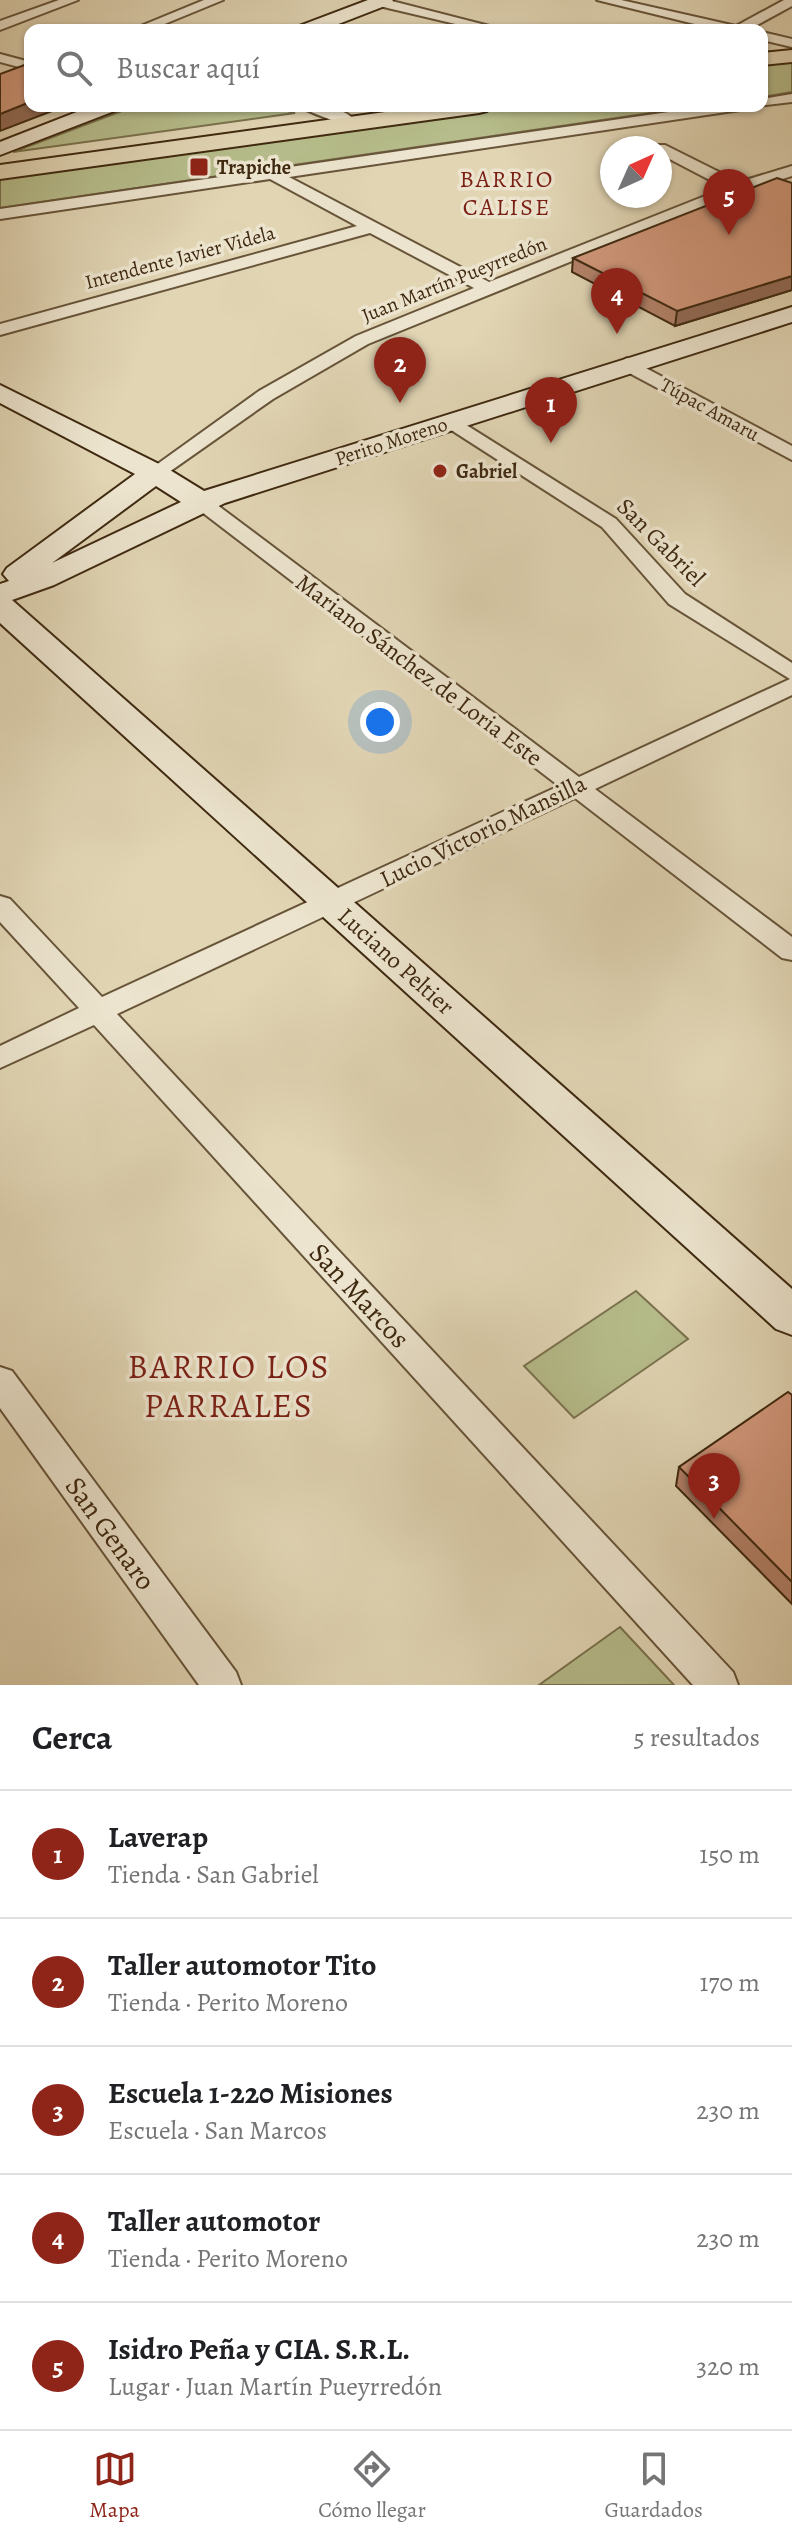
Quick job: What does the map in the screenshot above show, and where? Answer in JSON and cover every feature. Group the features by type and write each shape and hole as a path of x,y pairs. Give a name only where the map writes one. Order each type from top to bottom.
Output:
{"main road":[{"path":"768,49 792,45"},
{"path":"768,58 792,56"},
{"path":"0,172 385,112"},
{"path":"0,163 422,112"}],"street":[{"path":"0,26 71,0"},
{"path":"154,24 216,0"},
{"path":"604,0 711,24"},
{"path":"322,24 382,1 474,24"},
{"path":"749,24 792,1"},
{"path":"768,38 792,45"},
{"path":"0,58 24,67"},
{"path":"10,79 24,72"},
{"path":"768,102 792,98"},
{"path":"0,149 95,112"},
{"path":"324,112 347,120"},
{"path":"0,214 701,112"},
{"path":"615,125 636,136"},
{"path":"672,155 738,188"},
{"name":"Juan Martín Pueyrredón","path":"155,473 253,403 325,359 487,288 738,188 792,171"},
{"path":"274,175 487,288"},
{"name":"Intendente Javier Videla","path":"0,330 372,227"},
{"name":"Perito Moreno","path":"0,591 43,579 201,502 792,314"},
{"name":"Túpac Amaru","path":"627,364 792,454"},
{"path":"0,393 155,473 201,502"},
{"name":"San Gabriel","path":"452,422 609,523 677,599 792,673"},
{"name":"Perito Moreno","path":"0,591 155,473"},
{"name":"Mariano Sánchez de Loria Este","path":"201,502 792,951"},
{"name":"Luciano Peltier","path":"0,606 792,1316"},
{"name":"Lucio Victorio Mansilla","path":"0,1058 792,686"},
{"name":"San Marcos","path":"0,905 719,1685"},
{"name":"San Genaro","path":"0,1381 222,1685"}],"green space":[{"path":"792,60 792,92 768,96 768,62"},
{"path":"119,112 295,113 13,152"},
{"path":"467,112 657,112 0,208 0,177"},
{"path":"636,1291 688,1339 574,1418 524,1366"},
{"path":"620,1627 674,1685 539,1685"}],"building":[{"path":"24,65 24,104 0,114 0,74"},
{"path":"777,178 792,183 792,276 677,311 573,258"},
{"path":"788,1392 792,1395 792,1582 679,1467"}],"place":[{"name":"Trapiche","path":"199,167"},
{"name":"Isidro Peña y CIA. S.R.L.","path":"729,235"},
{"name":"Taller automotor","path":"617,334"},
{"name":"Taller automotor Tito","path":"400,403"},
{"name":"Laverap","path":"551,443"},
{"name":"Gabriel","path":"440,471"},
{"name":"Escuela 1-220 Misiones","path":"714,1519"}],"district":[{"name":"BARRIO CALISE","path":"507,193"},
{"name":"BARRIO LOS PARRALES","path":"229,1386"}]}
